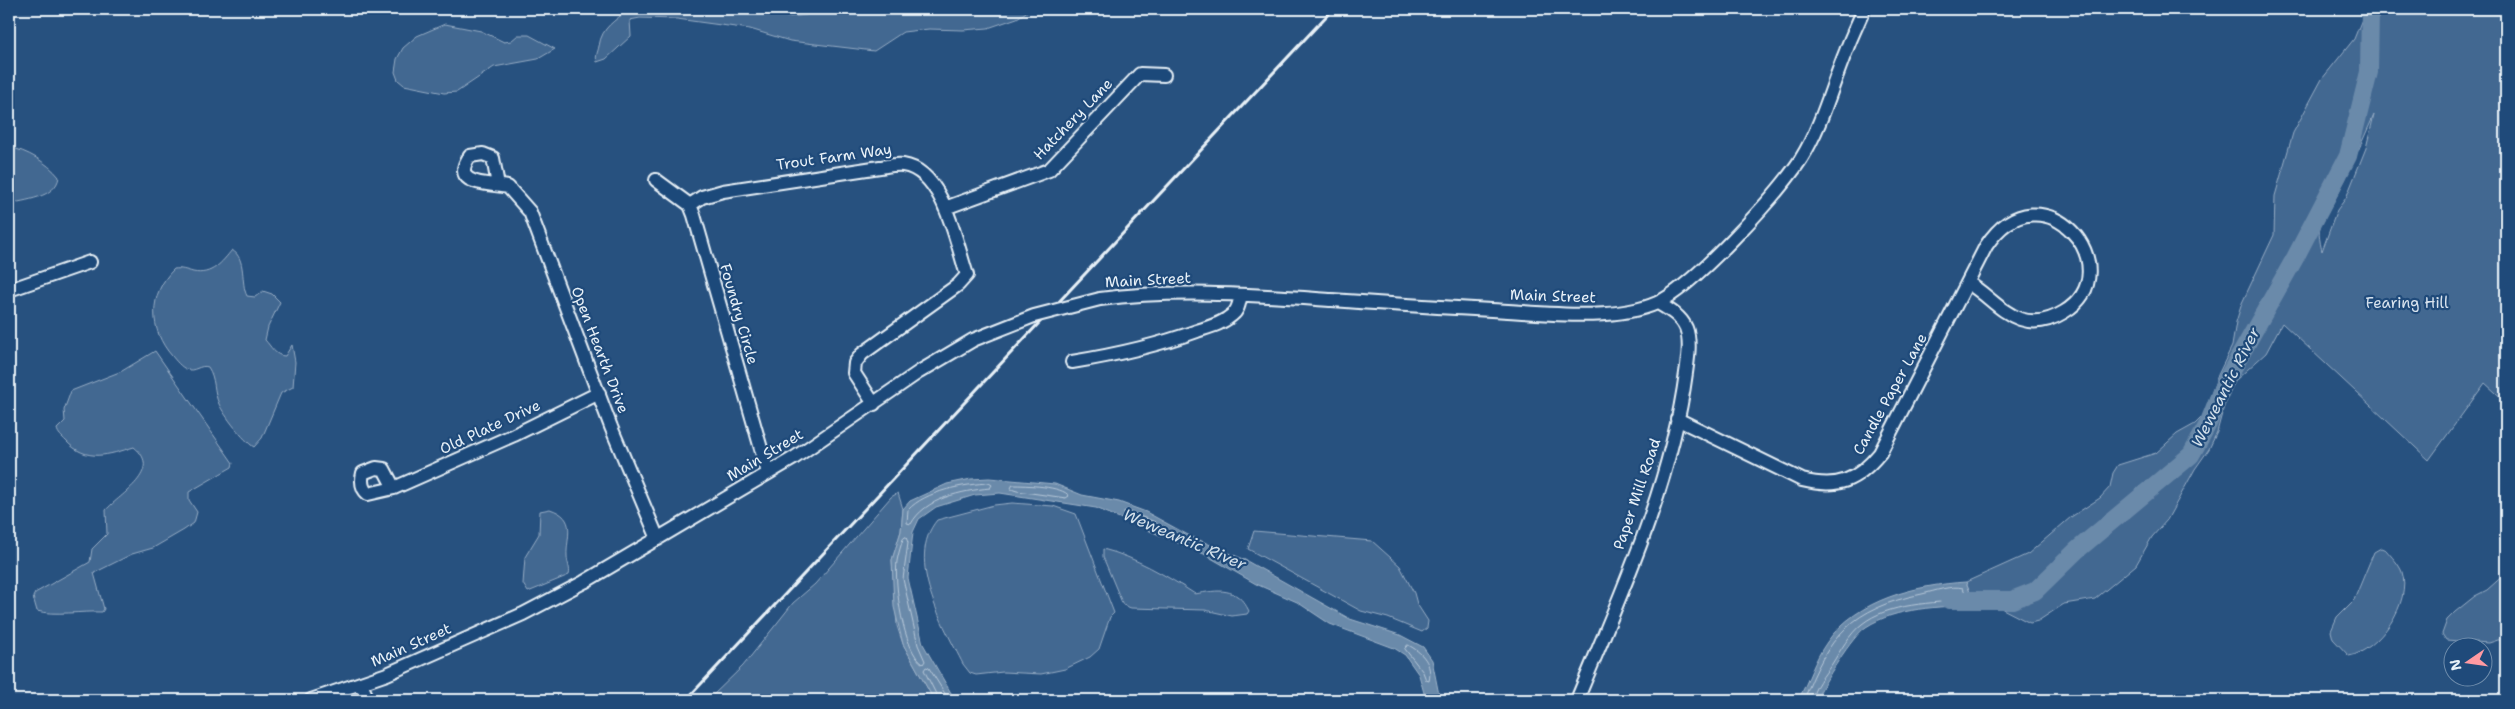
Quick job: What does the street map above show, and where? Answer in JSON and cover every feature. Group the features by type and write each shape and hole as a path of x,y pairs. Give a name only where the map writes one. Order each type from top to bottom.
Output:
{"street":[{"name":"Main Street","path":"312,700 361,684 523,614 658,540 830,434 919,372 973,340 1021,320 1100,299 1131,295 1241,294 1551,313 1613,314 1634,311 1658,303 1690,280 1720,250 1771,198 1801,158 1824,114 1846,52 1864,9"},
{"name":"Hatchery Lane","path":"945,208 1048,170 1140,74 1164,75"},
{"name":"Trout Farm Way","path":"690,205 702,197 723,191 781,180 903,165 918,172 930,181 945,208 967,275 958,285 862,354 855,363 854,373 874,404"},
{"path":"656,180 690,205"},
{"name":"Open Hearth Drive","path":"498,185 508,187 530,212 599,393 658,540"},
{"name":"Foundry Circle","path":"690,205 768,473"},
{"name":"Candle Paper Lane","path":"1677,420 1802,480 1833,484 1846,481 1868,468 1880,453 1968,283 1995,232 2010,221 2026,215 2044,215 2064,223 2075,233 2084,246 2088,264 2087,280 2081,295 2069,309 2055,318 2039,322 2022,320 2007,314 1983,292 1968,283"},
{"path":"9,290 90,262"},
{"path":"1072,362 1156,345 1222,322 1234,314 1239,307 1241,294"},
{"name":"Paper Mill Road","path":"1577,700 1658,493 1677,420 1689,350 1686,328 1679,317 1658,303"},
{"name":"Old Plate Drive","path":"394,488 514,435 599,393"},
{"path":"361,684 368,700"}],"green space":[{"path":"628,9 767,9 787,17 806,15 818,9 855,11 866,9 1031,9 1017,18 988,28 963,30 929,29 903,32 874,51 790,41 750,29 677,19 640,18 630,20 631,36 606,59 597,62 596,58 603,34"},
{"name":"Fearing Hill","path":"2359,9 2506,9 2506,402 2485,383 2429,460 2282,323 2266,353 2237,379 2228,391 2217,432 2209,449 2195,469 2167,520 2152,537 2136,565 2095,599 2064,604 2038,621 2030,623 1993,604 1975,605 1966,582 2028,554 2071,517 2100,498 2110,487 2113,473 2118,465 2156,453 2177,434 2195,424 2203,416 2218,375 2232,346 2236,322 2242,303 2274,235 2275,196 2293,133 2322,79 2354,39 2362,19","holes":["2374,115 2366,148 2346,198 2337,210 2322,251 2319,236 2321,222 2345,180"]},
{"path":"445,24 481,31 504,42 511,41 518,35 529,35 555,49 538,59 494,67 457,92 444,93 404,85 398,80 395,72 397,59 403,48 417,36"},
{"path":"9,147 23,151 36,158 59,177 57,184 52,190 38,197 9,204"},
{"path":"232,250 240,259 247,296 255,297 263,291 272,294 280,302 268,327 265,340 276,353 282,356 285,356 292,345 295,362 293,387 281,393 262,438 254,447 240,434 222,409 217,399 208,367 189,370 180,365 164,346 156,324 155,312 159,289 174,269 200,273 206,272 216,267"},
{"path":"155,351 233,463 232,467 189,492 189,500 197,512 194,523 153,548 132,554 94,573 104,609 102,612 52,613 37,611 33,597 35,593 90,562 92,549 107,534 106,510 136,482 142,473 144,465 142,456 134,447 115,453 90,455 74,448 62,437 57,429 65,421 64,410 71,391 122,371"},
{"path":"898,493 903,509 901,531 892,560 897,626 903,644 934,700 708,700 743,666 793,603 815,584 891,497"},
{"path":"1012,503 1053,506 1076,514 1114,613 1110,617 1099,649 1090,657 1065,669 1041,674 1003,672 976,675 970,673 963,664 946,631 931,593 924,554 928,536 937,520 994,505"},
{"path":"550,509 564,517 569,529 567,556 570,570 569,575 528,592 523,584 525,557 539,534 540,511"},
{"path":"1254,531 1372,541 1400,566 1414,593 1417,604 1428,621 1427,628 1422,632 1388,618 1361,611 1248,549"},
{"path":"2381,548 2386,550 2402,572 2404,584 2402,597 2398,610 2382,635 2360,652 2349,656 2333,639 2331,631 2337,617 2354,600 2374,552"},
{"path":"1103,549 1139,562 1195,594 1219,591 1233,594 1239,597 1249,611 1247,614 1232,616 1205,610 1131,608 1123,605 1103,557"},
{"path":"2506,573 2506,632 2504,638 2492,642 2492,636 2443,636 2442,634 2447,620 2475,596 2487,590"}],"water":[{"path":"989,478 1055,484 1082,495 1119,502 1146,512 1188,535 1245,560 1350,619 1400,635 1423,647 1432,660 1440,700 1426,700 1419,675 1405,655 1394,648 1330,624 1297,602 1256,584 1204,554 1096,508 1000,493 975,495 936,507 919,519 913,532 908,578 923,644 955,700 934,700 903,644 894,607 892,560 901,531 903,509 910,501 947,484 971,479"},
{"path":"1966,582 1975,605 1919,609 1878,620 1866,627 1853,640 1831,672 1816,700 1798,700 1827,642 1854,615 1889,597 1908,591"}],"waterway":[{"name":"Weweantic River","path":"1949,600 2012,600 2035,591 2077,550 2191,455 2208,424 2224,384 2295,258 2348,156 2369,72 2370,9"}],"railway":[{"path":"686,700 1333,9"}]}
